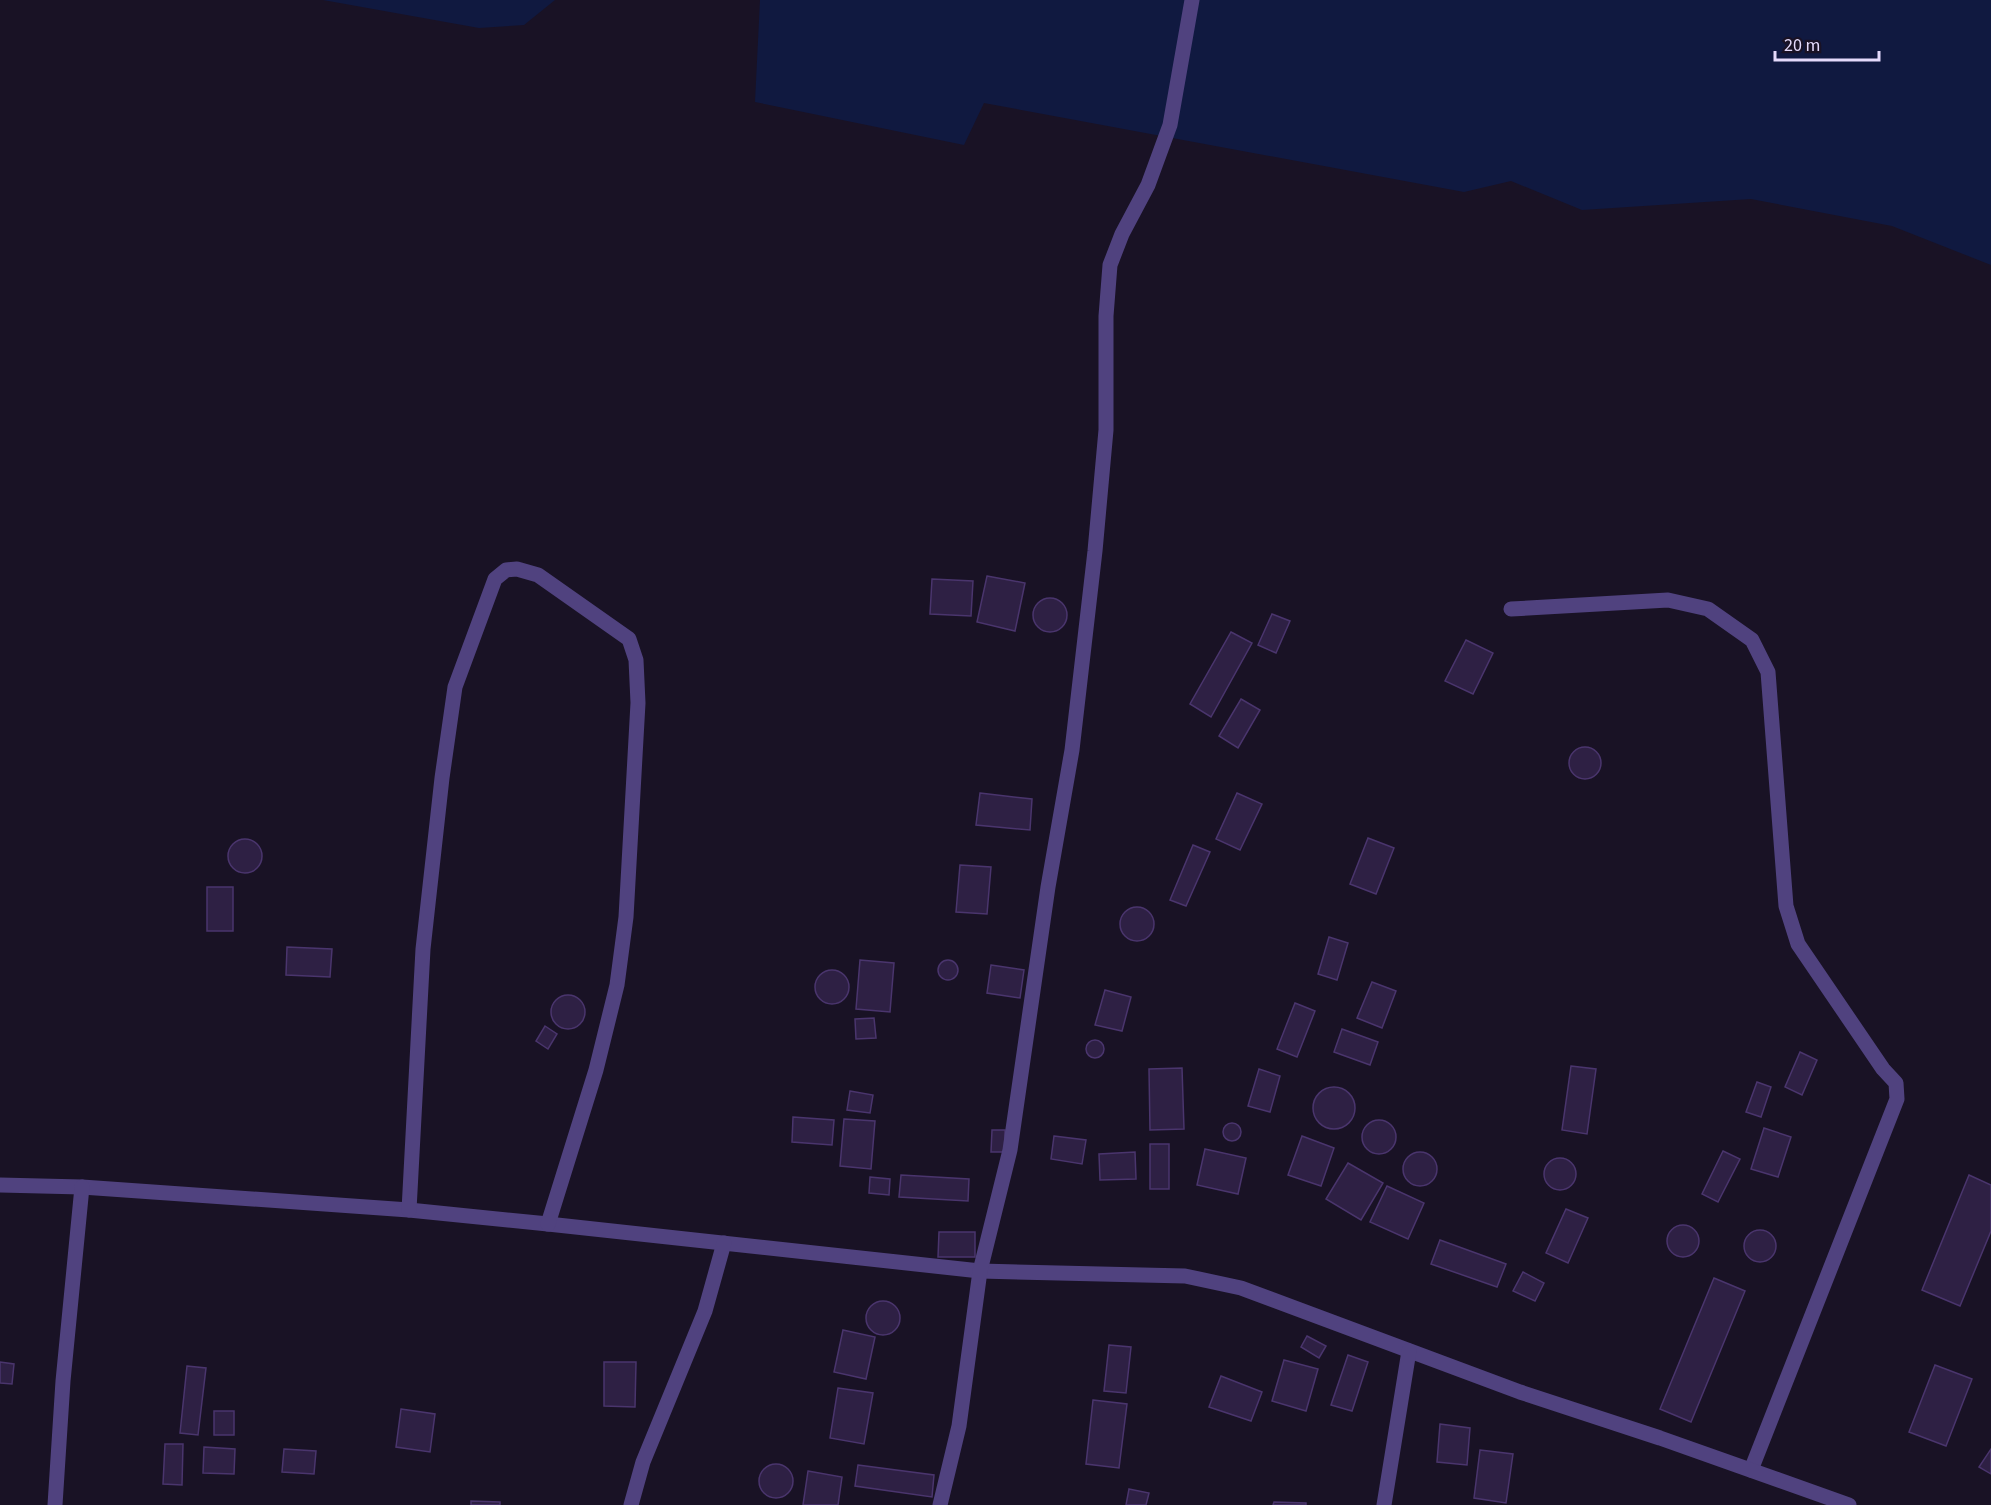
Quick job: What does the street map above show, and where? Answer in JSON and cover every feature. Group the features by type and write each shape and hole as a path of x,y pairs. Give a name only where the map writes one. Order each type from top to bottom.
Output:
{"street":[{"path":"940,1505 959,1426 980,1271 1010,1150 1048,887 1072,750 1095,551 1106,430 1106,316 1110,265 1122,234 1148,185 1170,125 1192,0"},
{"path":"409,1210 423,949 455,687 495,579 506,570 517,568 538,575 629,639 636,660 638,703 626,905 617,985 596,1070 548,1224"},
{"path":"1511,609 1668,600 1708,609 1752,640 1768,672 1786,906 1798,944 1883,1069 1896,1083 1897,1099 1751,1470"},
{"path":"0,1185 82,1187 409,1210 980,1271 1185,1276 1241,1288 1520,1392 1849,1505"},
{"path":"55,1505 63,1381 82,1187"},
{"path":"631,1505 643,1462 705,1311 724,1243"},
{"path":"1383,1505 1409,1351"}],"water":[{"path":"323,0 555,0 524,25 479,28"},
{"path":"760,0 1991,0 1991,265 1892,226 1751,199 1582,210 1511,181 1464,192 984,103 964,145 755,102"}],"building":[{"path":"987,576 1025,583 1015,631 977,622"},
{"path":"932,579 973,581 971,616 930,614"},
{"path":"1050,598 1062,603 1067,615 1062,627 1050,632 1038,627 1033,615 1038,603"},
{"path":"1272,614 1290,621 1276,653 1258,645"},
{"path":"1231,632 1252,643 1211,717 1190,704"},
{"path":"1466,640 1493,653 1473,694 1445,681"},
{"path":"1241,699 1260,710 1238,748 1219,736"},
{"path":"1585,747 1596,752 1601,763 1596,774 1585,779 1574,774 1569,763 1574,752"},
{"path":"980,793 1032,799 1030,830 976,825"},
{"path":"1237,793 1262,804 1240,850 1216,839"},
{"path":"1368,838 1394,848 1376,894 1350,884"},
{"path":"245,839 257,844 262,856 257,868 245,873 233,868 228,856 233,844"},
{"path":"1193,845 1210,852 1186,906 1170,900"},
{"path":"960,865 991,867 987,914 956,912"},
{"path":"207,887 233,887 233,931 207,931"},
{"path":"1137,907 1149,912 1154,924 1149,936 1137,941 1125,936 1120,924 1125,912"},
{"path":"1329,937 1348,943 1337,980 1318,974"},
{"path":"287,947 332,949 330,977 286,975"},
{"path":"860,960 894,963 890,1012 856,1009"},
{"path":"948,960 955,963 958,970 955,977 948,980 941,977 938,970 941,963"},
{"path":"991,965 1024,970 1020,998 987,993"},
{"path":"832,970 844,975 849,987 844,999 832,1004 820,999 815,987 820,975"},
{"path":"1372,982 1396,991 1382,1028 1357,1018"},
{"path":"1105,990 1131,997 1122,1031 1095,1025"},
{"path":"568,995 580,1000 585,1012 580,1024 568,1029 556,1024 551,1012 556,1000"},
{"path":"1295,1003 1315,1011 1297,1057 1277,1049"},
{"path":"874,1018 876,1038 856,1039 855,1019"},
{"path":"545,1026 557,1034 548,1049 536,1041"},
{"path":"1342,1029 1378,1042 1370,1065 1334,1052"},
{"path":"1091,1040 1099,1040 1104,1045 1102,1056 1091,1058 1086,1053 1086,1045"},
{"path":"1800,1052 1817,1060 1802,1095 1785,1087"},
{"path":"1571,1066 1596,1069 1587,1134 1562,1130"},
{"path":"1182,1068 1184,1129 1150,1130 1149,1069"},
{"path":"1259,1069 1280,1076 1270,1112 1248,1106"},
{"path":"1757,1082 1771,1087 1761,1117 1746,1112"},
{"path":"1334,1087 1349,1093 1355,1108 1349,1123 1334,1129 1319,1123 1313,1108 1319,1093"},
{"path":"850,1091 873,1095 870,1113 847,1110"},
{"path":"793,1117 834,1120 832,1145 792,1142"},
{"path":"844,1119 875,1121 871,1169 840,1166"},
{"path":"1379,1120 1391,1125 1396,1137 1391,1149 1379,1154 1367,1149 1362,1137 1367,1125"},
{"path":"1228,1123 1236,1123 1241,1128 1239,1139 1228,1141 1223,1136 1223,1128"},
{"path":"1764,1128 1791,1137 1778,1177 1751,1169"},
{"path":"992,1130 1005,1130 1005,1152 991,1152"},
{"path":"1054,1136 1086,1140 1082,1164 1051,1159"},
{"path":"1302,1136 1334,1148 1321,1186 1288,1175"},
{"path":"1150,1144 1169,1144 1169,1189 1150,1189"},
{"path":"1205,1149 1246,1158 1238,1194 1197,1185"},
{"path":"1723,1151 1740,1159 1718,1202 1702,1194"},
{"path":"1135,1152 1136,1179 1100,1180 1099,1154"},
{"path":"1420,1152 1432,1157 1437,1169 1432,1181 1420,1186 1408,1181 1403,1169 1408,1157"},
{"path":"1560,1158 1571,1163 1576,1174 1571,1185 1560,1190 1549,1185 1544,1174 1549,1163"},
{"path":"1348,1163 1383,1183 1361,1220 1326,1199"},
{"path":"901,1175 969,1179 968,1201 899,1197"},
{"path":"1969,1175 1991,1185 1991,1231 1960,1306 1922,1290"},
{"path":"870,1177 890,1179 889,1195 869,1193"},
{"path":"1387,1186 1424,1203 1408,1239 1370,1222"},
{"path":"1566,1209 1588,1218 1568,1263 1546,1253"},
{"path":"1683,1225 1694,1230 1699,1241 1694,1252 1683,1257 1672,1252 1667,1241 1672,1230"},
{"path":"1760,1230 1771,1235 1776,1246 1771,1257 1760,1262 1749,1257 1744,1246 1749,1235"},
{"path":"939,1232 975,1232 975,1257 938,1257"},
{"path":"1440,1240 1506,1264 1497,1287 1431,1264"},
{"path":"1523,1272 1544,1283 1535,1301 1513,1291"},
{"path":"1714,1278 1745,1291 1691,1422 1660,1409"},
{"path":"883,1301 895,1306 900,1318 895,1330 883,1335 871,1330 866,1318 871,1306"},
{"path":"843,1330 875,1337 866,1379 834,1372"},
{"path":"1307,1336 1326,1346 1319,1358 1301,1347"},
{"path":"1109,1345 1131,1347 1126,1393 1104,1391"},
{"path":"1348,1355 1368,1362 1352,1411 1331,1405"},
{"path":"1284,1360 1318,1369 1306,1411 1272,1401"},
{"path":"0,1362 14,1364 12,1384 0,1383"},
{"path":"604,1362 636,1362 635,1407 604,1406"},
{"path":"1935,1365 1972,1379 1946,1446 1909,1432"},
{"path":"187,1366 206,1368 198,1435 180,1433"},
{"path":"1221,1376 1262,1392 1251,1421 1209,1407"},
{"path":"838,1388 873,1393 864,1444 830,1438"},
{"path":"1093,1400 1127,1404 1119,1468 1086,1464"},
{"path":"401,1409 435,1414 430,1452 396,1447"},
{"path":"214,1411 234,1411 234,1435 214,1435"},
{"path":"1440,1424 1470,1428 1467,1465 1437,1462"},
{"path":"165,1444 183,1444 182,1485 163,1484"},
{"path":"204,1447 235,1449 234,1474 203,1473"},
{"path":"284,1449 316,1451 314,1474 282,1472"},
{"path":"1991,1449 1991,1474 1979,1467"},
{"path":"1480,1450 1513,1454 1506,1503 1474,1498"},
{"path":"776,1464 788,1469 793,1481 788,1493 776,1498 764,1493 759,1481 764,1469"},
{"path":"858,1465 934,1475 932,1497 855,1486"},
{"path":"808,1471 842,1477 838,1505 803,1505"},
{"path":"1129,1489 1149,1493 1146,1505 1126,1505"},
{"path":"471,1501 500,1502 500,1505 471,1505"},
{"path":"1274,1502 1306,1503 1306,1505 1273,1505"}]}
